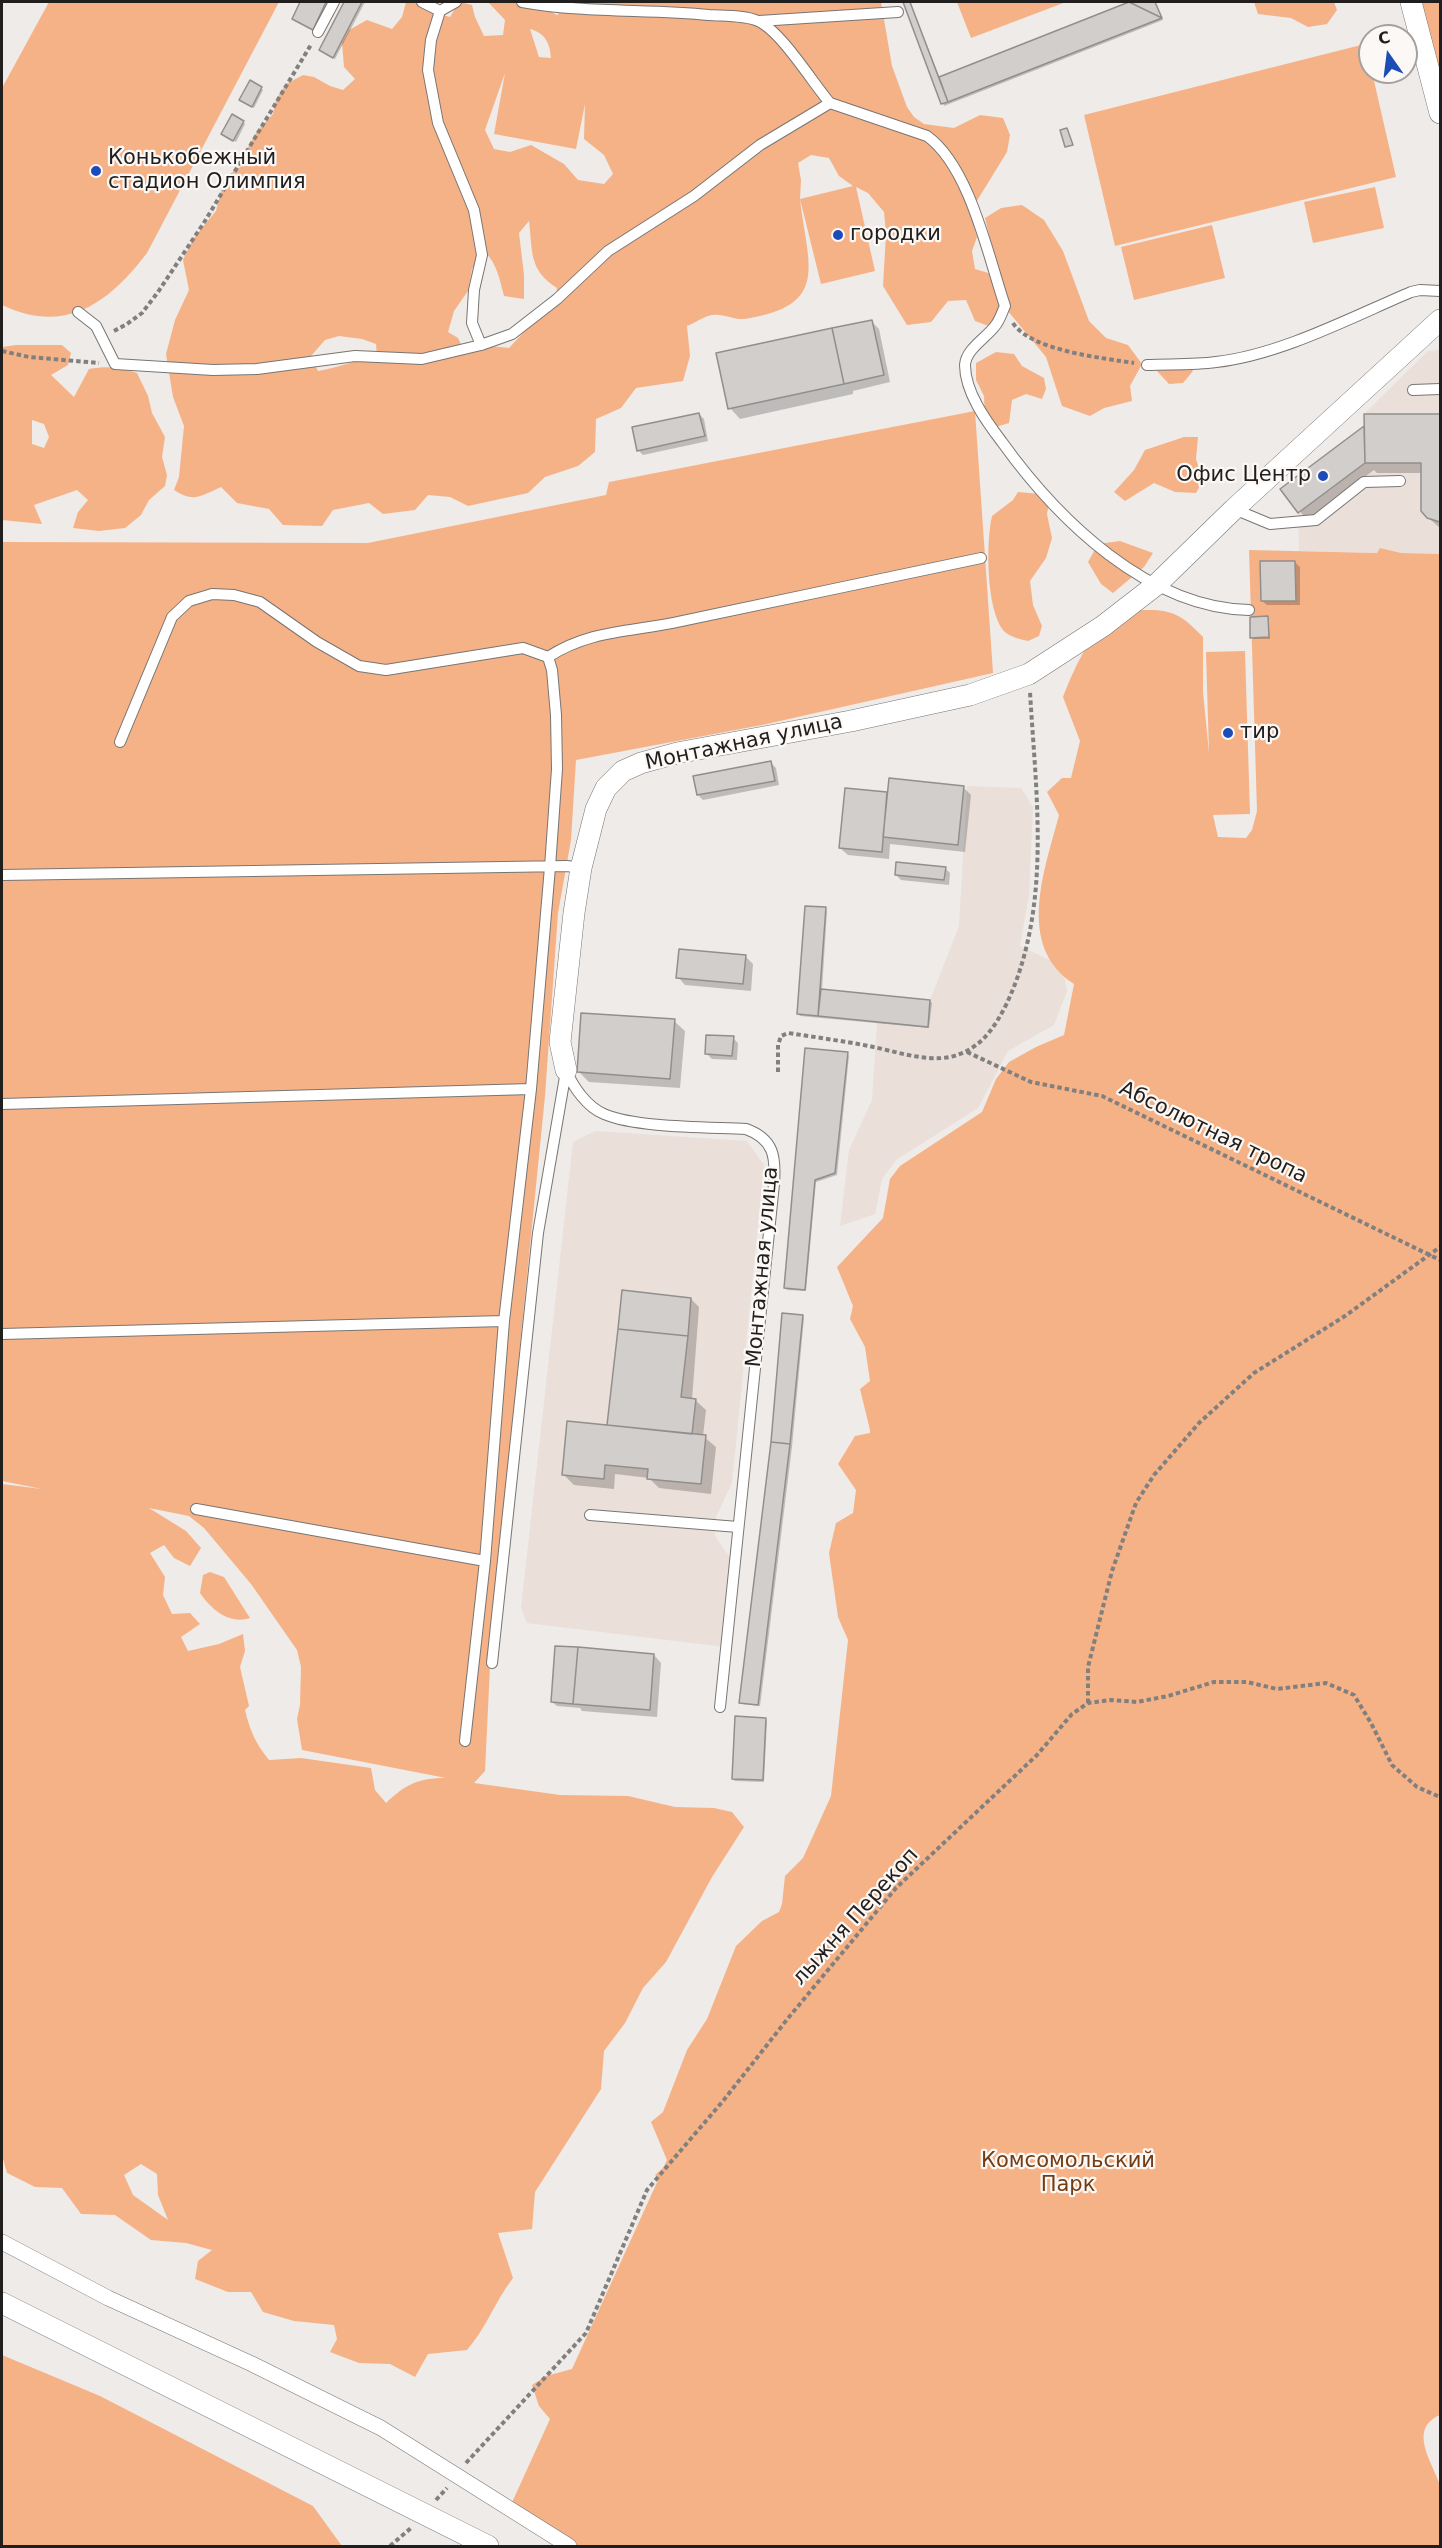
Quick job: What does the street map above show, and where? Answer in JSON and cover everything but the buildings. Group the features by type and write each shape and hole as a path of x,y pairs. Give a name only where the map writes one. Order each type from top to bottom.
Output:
{"street":[{"path":"1411,2 1440,113"},
{"name":"Монтажная улица","path":"566,1070 560,1042 581,868 596,808 606,788 623,771 641,763 677,753 851,721 970,695 1029,674 1103,626 1156,585 1440,320"},
{"path":"2,2242 108,2298 252,2364 381,2428 569,2547"},
{"path":"2,2303 488,2547"}],"lane":[{"path":"318,32 333,2"},
{"path":"422,2 440,11"},
{"path":"456,2 440,11 431,40 428,70 438,123 474,210 482,255 474,290 472,322 481,345"},
{"path":"522,2 679,12 759,21 898,12"},
{"path":"759,21 790,49 811,81 830,103 927,136 940,145 951,161 967,191 1005,306 997,324 970,353 965,362 968,379 977,403 991,427 1023,472 1075,528 1108,554 1156,585 1212,606 1249,610"},
{"path":"78,312 96,326 116,364 213,370 257,369 355,356 422,359 481,345 512,334 557,299 609,251 694,196 760,144 830,103"},
{"path":"1147,365 1217,362 1250,355 1285,345 1411,292 1440,291"},
{"path":"1413,390 1440,389"},
{"path":"1234,510 1270,524 1316,520 1364,482 1401,481"},
{"path":"548,657 566,646 592,636 668,625 981,558"},
{"path":"120,742 172,617 189,601 212,594 234,595 260,602 317,642 359,666 386,670 523,648 548,657"},
{"path":"465,1741 485,1561 504,1321 531,1089 550,867 556,769 556,726 552,670 548,657"},
{"path":"2,875 581,868"},
{"path":"492,1663 538,1233 566,1070"},
{"name":"Монтажная улица","path":"566,1070 572,1084 587,1102 603,1114 631,1122 746,1130 761,1135 770,1146 774,1157 774,1185 738,1527"},
{"path":"2,1104 531,1089"},
{"path":"2,1334 504,1321"},
{"path":"196,1509 485,1561"},
{"path":"590,1515 738,1527 720,1707"}],"path":[{"path":"96,326 112,332 127,324 142,313 158,292 206,221 318,32"},
{"path":"1005,306 1018,330 1038,342 1094,357 1147,365"},
{"path":"2,351 29,357 116,364"},
{"path":"778,1072 778,1045 781,1036 788,1032 917,1056 948,1058 966,1052 984,1041 1002,1013 1019,972 1034,907 1037,854 1037,769 1029,674"},
{"name":"Абсолютная тропа","path":"966,1052 1031,1082 1102,1096 1440,1260"},
{"path":"1440,1248 1345,1316 1254,1373 1199,1423 1154,1475 1136,1503 1112,1571 1088,1667 1088,1703 1111,1700 1137,1702 1168,1696 1214,1682 1247,1682 1277,1689 1326,1683 1354,1695 1392,1765 1417,1787 1440,1797"},
{"name":"лыжня Перекоп","path":"456,2475 586,2333 630,2227 647,2190 654,2181 723,2101 896,1888 1037,1755 1072,1714 1088,1703"}],"shaded area":[{"path":"1440,350 1440,554 1299,551 1298,513 1280,489 1364,426 1364,414 1428,351"},
{"path":"967,786 1021,788 1033,807 1029,895 1020,946 1062,966 1067,991 1054,1025 1008,1051 978,1108 896,1160 882,1179 875,1214 840,1226 849,1150 872,1100 877,1022 927,1027 930,1000 959,926"},
{"path":"595,1131 747,1141 764,1165 732,1483 716,1517 715,1536 732,1561 725,1647 527,1623 521,1608 573,1142"}],"green space":[{"name":"Конькобежный стадион Олимпия","path":"49,2 279,2 147,253 117,287 101,300 65,315 46,317 2,305 2,88"},
{"path":"406,2 428,2 436,13 450,17 459,2 472,5 484,36 503,35 505,20 488,2 534,2 557,15 570,2 881,2 892,66 907,107 914,117 924,124 954,128 980,115 1003,118 1010,135 1007,152 975,204 972,220 977,237 972,251 975,269 995,275 992,247 985,218 1001,208 1022,205 1044,220 1063,251 1089,321 1106,338 1128,345 1142,364 1130,386 1132,401 1104,408 1090,416 1062,406 1046,357 1007,310 994,328 975,321 966,300 948,301 931,322 907,325 883,286 886,234 884,212 868,193 856,187 875,271 821,284 800,199 809,262 808,278 802,292 791,304 772,313 744,319 712,315 687,326 690,356 683,381 636,388 621,408 596,419 595,452 578,466 545,477 528,493 468,506 450,497 428,495 415,510 383,514 369,503 333,510 322,526 283,525 269,509 237,503 221,487 198,497 181,494 174,490 179,477 184,426 173,397 166,354 175,320 189,290 183,260 193,239 216,211 225,177 242,166 245,153 257,131 273,114 276,100 286,84 303,75 314,77 343,90 355,79 344,67 342,43 349,30 367,20 392,29 402,17","holes":["530,29 543,36 549,48 551,58 539,57","505,73 494,134 576,149 585,104 584,139 604,155 613,174 604,184 578,180 564,164 531,145 510,152 494,149 485,130","811,155 829,158 839,176 853,186 800,199 801,180 798,163","529,221 536,267 557,288 554,308 539,316 509,348 490,346 464,351 458,338 448,332 454,311 468,291 472,269 486,253 495,267 504,296 524,299 524,275 519,233","339,336 362,339 376,344 377,357 326,370 318,371 311,356 325,340"]},
{"path":"957,2 1066,2 971,38"},
{"path":"1254,2 1334,2 1337,10 1327,24 1308,27 1291,18 1258,14"},
{"path":"1411,2 1440,2 1440,113 1418,24"},
{"path":"1358,46 1358,84 1375,84 1396,177 1115,246 1084,115"},
{"path":"1375,187 1384,228 1313,243 1304,202"},
{"path":"1212,225 1225,278 1134,300 1121,247"},
{"path":"62,345 71,353 68,365 51,375 74,397 89,369 125,369 137,373 148,396 152,413 165,437 162,457 167,475 165,486 149,500 141,515 125,528 99,531 73,528 78,512 88,500 77,490 34,505 42,524 2,520 2,347","holes":["32,420 44,424 49,437 44,448 32,444"]},
{"path":"996,352 1014,354 1022,366 1044,378 1046,389 1042,399 1026,394 1012,400 1009,423 996,427 985,418 984,396 976,380 976,363"},
{"path":"1170,359 1184,360 1193,371 1183,383 1169,384 1157,371"},
{"path":"975,411 993,673 762,725 576,760 571,840 558,913 545,1096 492,1625 485,1771 474,1783 560,1795 628,1796 675,1807 714,1808 732,1812 744,1827 712,1877 666,1962 643,1988 625,2023 604,2051 601,2089 535,2192 532,2229 498,2233 513,2278 480,2333 467,2350 428,2354 415,2377 390,2364 359,2363 330,2352 337,2339 334,2325 294,2321 263,2312 251,2292 228,2292 195,2279 198,2261 212,2250 186,2243 151,2240 115,2215 81,2214 62,2188 35,2187 7,2173 2,2155 2,1484 42,1489 2,1481 2,542 368,543 606,495 609,482","holes":["149,1508 189,1516 204,1528 251,1584 297,1650 301,1667 300,1705 297,1719 302,1750 446,1778 413,1783 386,1803 375,1790 371,1768 301,1758 269,1760 254,1737 245,1710 249,1706 240,1667 245,1651 243,1634 219,1644 188,1651 181,1637 200,1624 190,1613 172,1614 163,1595 165,1577 150,1553 164,1545 174,1558 190,1566 201,1548 186,1531","141,2164 157,2174 158,2195 168,2220 133,2195 124,2175"]},
{"path":"1184,437 1198,437 1196,459 1203,480 1196,493 1175,492 1154,483 1125,501 1114,492 1134,470 1145,450"},
{"path":"1018,492 1050,497 1047,514 1052,538 1046,558 1030,581 1033,605 1042,626 1039,636 1028,641 1011,636 1003,630 997,620 990,591 988,558 992,516 1013,500"},
{"path":"1120,541 1153,553 1144,567 1113,593 1101,584 1088,562 1098,544"},
{"name":"Комсомольский Парк","path":"1380,548 1401,553 1440,554 1440,2415 1430,2421 1425,2429 1424,2438 1428,2457 1440,2485 1440,2546 569,2546 509,2509 550,2419 539,2406 532,2385 546,2376 572,2369 659,2178 655,2175 663,2168 667,2160 651,2122 663,2112 687,2050 707,2019 736,1946 762,1921 779,1912 785,1876 803,1858 831,1796 848,1640 838,1617 829,1553 836,1523 853,1513 856,1490 838,1464 855,1436 870,1433 860,1389 870,1381 865,1347 850,1319 853,1306 837,1267 883,1218 890,1179 900,1166 982,1112 996,1079 1009,1062 1064,1035 1074,984 1056,968 1045,949 1040,928 1039,906 1047,859 1059,815 1047,792 1062,778 1071,778 1080,741 1063,697 1067,687 1086,648 1113,616 1123,611 1135,610 1172,613 1203,637 1203,692 1209,753 1206,652 1245,651 1250,814 1213,815 1218,837 1246,838 1252,830 1257,811 1249,550 1377,553"},
{"path":"210,1572 224,1577 250,1618 242,1620 228,1617 215,1610 204,1599 200,1593 203,1575"},
{"path":"2,2355 100,2396 313,2506 342,2546 2,2546"}],"place":[{"name":"Конькобежный стадион Олимпия","path":"96,171"},
{"name":"городки","path":"838,235"},
{"name":"Офис Центр","path":"1323,476"},
{"name":"тир","path":"1228,733"}]}
